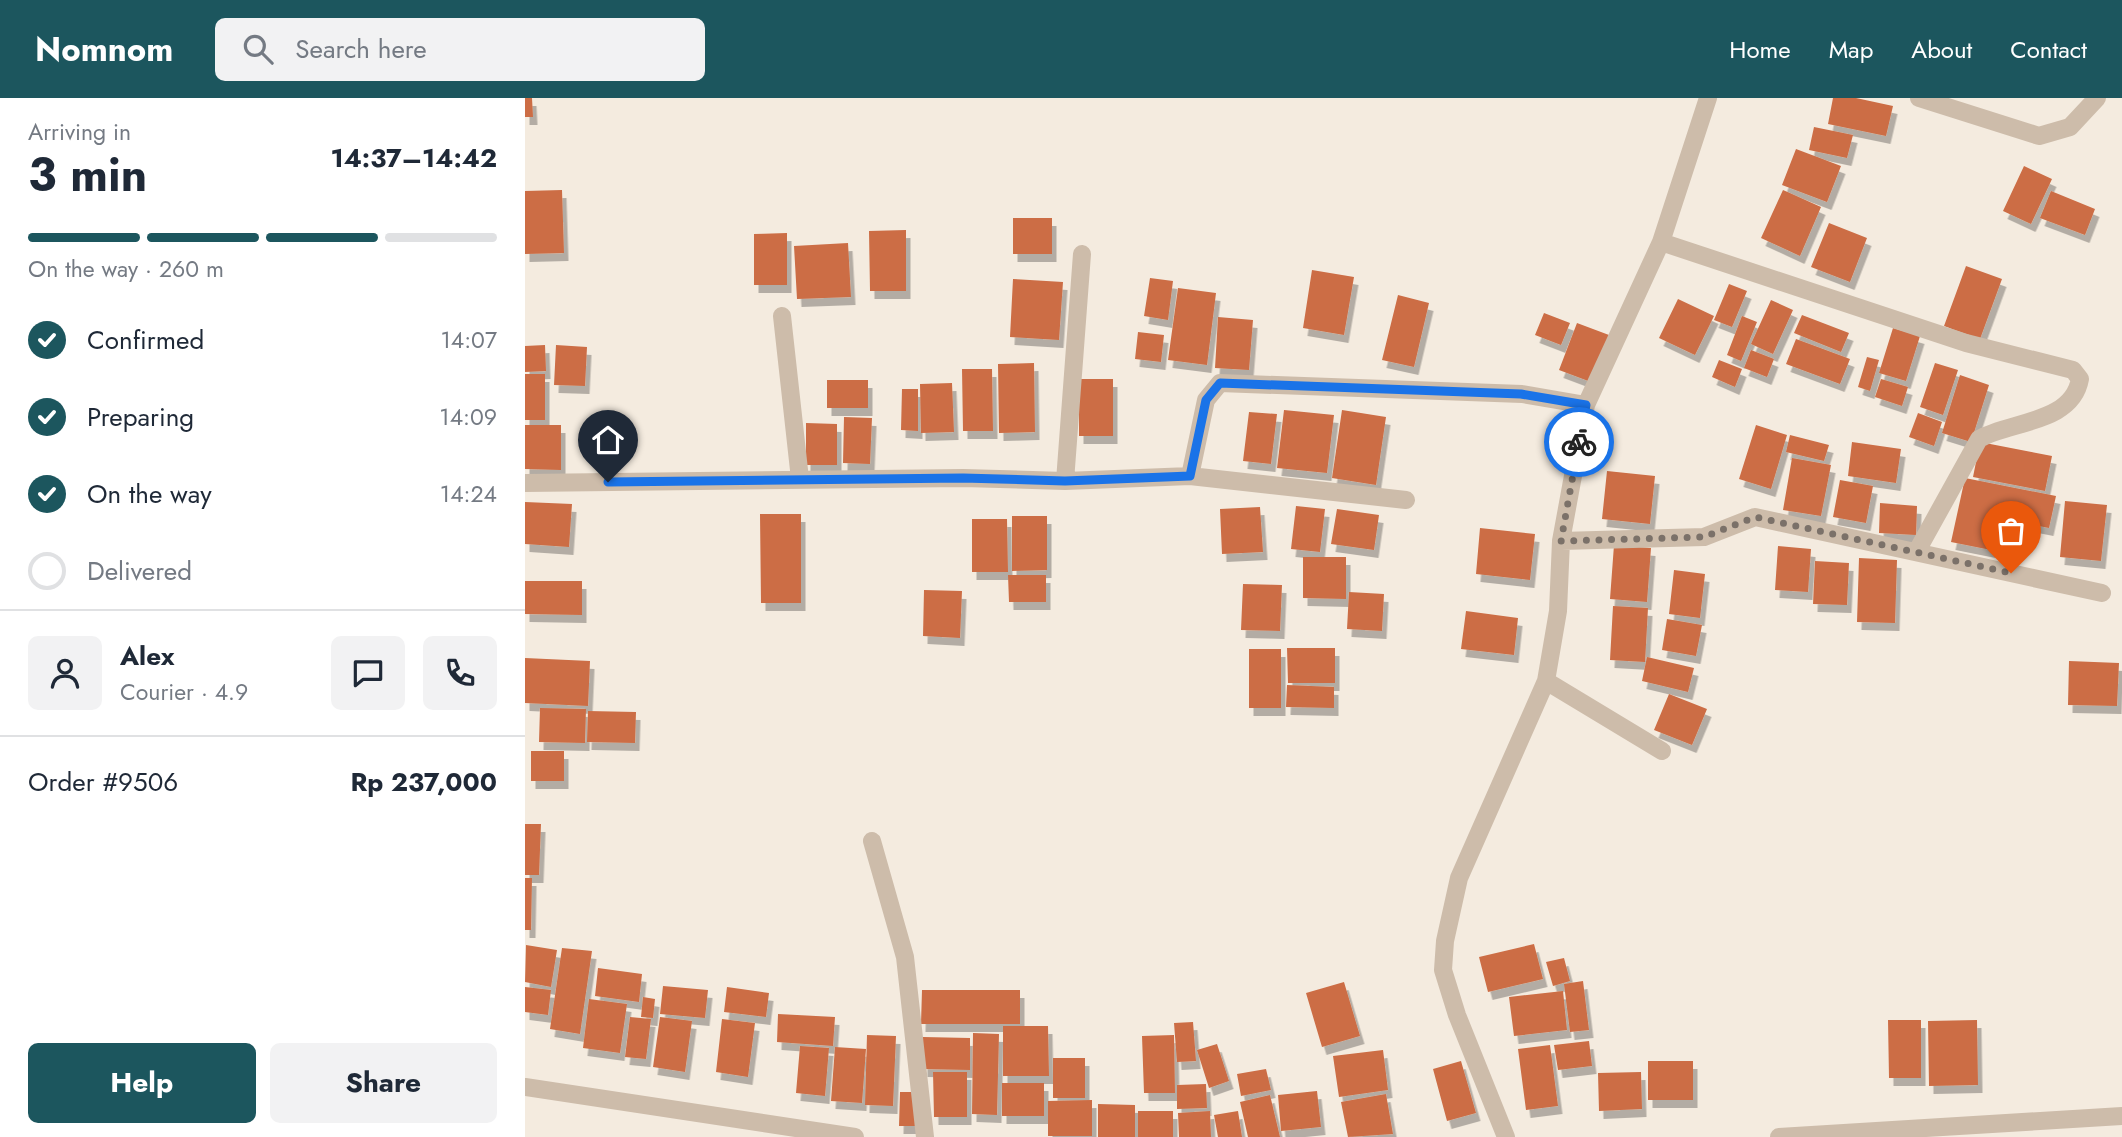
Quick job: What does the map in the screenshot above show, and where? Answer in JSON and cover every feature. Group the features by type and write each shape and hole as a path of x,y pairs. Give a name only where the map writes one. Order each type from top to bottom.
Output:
{"street":[{"path":"1506,1137 1457,1015 1443,970 1445,941 1459,878 1546,681 1558,611 1561,541 1586,405 1661,242 1708,98"},
{"path":"1919,98 2039,136 2070,127 2097,98"},
{"path":"1661,242 1966,343 2073,370 2080,379 2078,389 2052,414 1979,439 1917,551"},
{"path":"1065,481 1082,254"},
{"path":"782,316 800,479"},
{"path":"1190,476 1206,400 1220,383 1521,394 1586,405"},
{"path":"525,483 800,479 1065,481 1190,476 1406,500"},
{"path":"1561,541 1704,537 1755,517 2102,593"},
{"path":"1546,681 1662,751"},
{"path":"871,841 905,957 925,1137"},
{"path":"525,1087 855,1137"},
{"path":"1779,1137 2122,1115"}],"building":[{"path":"525,98 532,98 533,117 525,117"},
{"path":"1833,98 1856,98 1893,106 1886,136 1828,124"},
{"path":"1814,127 1853,135 1847,158 1809,150"},
{"path":"1796,149 1841,166 1827,202 1782,185"},
{"path":"2024,166 2052,179 2031,224 2003,211"},
{"path":"562,190 564,253 525,254 525,191"},
{"path":"1783,190 1821,207 1800,256 1761,238"},
{"path":"2051,191 2095,209 2085,235 2040,218"},
{"path":"1013,218 1052,218 1052,254 1013,254"},
{"path":"1829,223 1867,238 1850,282 1811,267"},
{"path":"906,230 906,291 870,291 869,231"},
{"path":"787,233 787,285 754,285 754,234"},
{"path":"848,243 851,297 797,299 794,246"},
{"path":"1966,266 2002,279 1980,339 1944,326"},
{"path":"1312,270 1354,277 1344,335 1303,328"},
{"path":"1150,278 1173,281 1168,320 1144,316"},
{"path":"1013,279 1063,282 1059,340 1010,337"},
{"path":"1729,284 1747,291 1732,327 1714,320"},
{"path":"1178,288 1216,293 1207,365 1168,360"},
{"path":"1398,295 1429,303 1414,367 1382,360"},
{"path":"1678,299 1714,316 1695,355 1659,338"},
{"path":"1771,300 1793,310 1773,354 1751,344"},
{"path":"1544,313 1570,323 1561,345 1535,335"},
{"path":"1802,315 1849,333 1841,352 1794,333"},
{"path":"1742,316 1757,322 1741,361 1727,355"},
{"path":"1218,317 1253,320 1249,370 1215,368"},
{"path":"1577,323 1609,335 1591,382 1559,370"},
{"path":"1893,328 1920,336 1906,381 1879,373"},
{"path":"1138,332 1164,335 1161,362 1135,359"},
{"path":"1796,339 1850,359 1840,384 1786,364"},
{"path":"545,345 546,371 525,372 525,346"},
{"path":"556,345 587,347 585,386 554,385"},
{"path":"1751,350 1774,359 1767,377 1744,368"},
{"path":"1867,357 1879,360 1870,391 1858,387"},
{"path":"1719,360 1742,369 1735,387 1712,377"},
{"path":"1034,363 1035,432 999,433 998,364"},
{"path":"1935,363 1958,370 1943,415 1920,407"},
{"path":"962,369 992,369 993,431 963,431"},
{"path":"525,374 545,374 545,420 525,420"},
{"path":"1960,375 1989,385 1971,442 1942,433"},
{"path":"1079,379 1113,379 1113,436 1079,436"},
{"path":"1881,379 1908,387 1902,406 1875,397"},
{"path":"827,380 868,380 868,408 827,408"},
{"path":"952,383 954,432 921,433 920,384"},
{"path":"902,389 918,389 918,431 901,430"},
{"path":"1284,410 1334,415 1327,473 1277,468"},
{"path":"1342,410 1386,417 1376,485 1332,478"},
{"path":"1249,412 1277,414 1271,464 1243,461"},
{"path":"1918,413 1942,422 1934,446 1909,437"},
{"path":"844,417 872,418 870,464 843,463"},
{"path":"806,423 837,424 837,465 806,465"},
{"path":"525,425 561,425 561,470 525,469"},
{"path":"1756,425 1787,435 1771,489 1739,479"},
{"path":"1790,435 1829,445 1824,461 1786,452"},
{"path":"1852,442 1901,449 1896,483 1848,476"},
{"path":"1980,442 2052,456 2045,491 1973,477"},
{"path":"1792,458 1831,465 1821,516 1783,510"},
{"path":"1607,471 1655,476 1650,524 1602,519"},
{"path":"1965,478 2056,496 2049,528 1997,518 1991,550 1951,542"},
{"path":"1840,480 1873,486 1866,523 1833,517"},
{"path":"2065,501 2107,505 2101,561 2060,557"},
{"path":"525,502 572,504 569,547 525,544"},
{"path":"1880,503 1917,506 1916,535 1879,533"},
{"path":"1296,506 1325,509 1320,552 1291,549"},
{"path":"1260,507 1263,552 1222,554 1220,509"},
{"path":"1337,509 1379,515 1374,550 1331,544"},
{"path":"760,514 801,514 801,603 761,603"},
{"path":"1012,516 1047,516 1047,570 1012,571"},
{"path":"972,519 1007,519 1008,572 972,572"},
{"path":"1480,528 1535,534 1530,580 1476,574"},
{"path":"1614,545 1651,548 1647,602 1610,599"},
{"path":"1778,546 1811,549 1808,592 1775,590"},
{"path":"1303,557 1346,557 1346,599 1303,598"},
{"path":"1859,558 1897,560 1895,623 1857,622"},
{"path":"1815,561 1849,563 1847,605 1813,604"},
{"path":"1674,570 1705,574 1700,618 1669,614"},
{"path":"1008,575 1046,575 1046,602 1009,602"},
{"path":"525,581 582,581 582,615 525,614"},
{"path":"1243,584 1282,585 1280,631 1241,630"},
{"path":"924,590 962,591 960,638 923,636"},
{"path":"1349,592 1384,594 1382,631 1347,629"},
{"path":"1613,606 1648,608 1645,662 1610,660"},
{"path":"1466,611 1518,618 1514,655 1461,649"},
{"path":"1667,619 1702,625 1696,656 1662,650"},
{"path":"1287,648 1335,648 1335,683 1288,683"},
{"path":"1249,649 1281,649 1281,708 1249,708"},
{"path":"1647,657 1694,668 1688,692 1642,681"},
{"path":"525,658 590,661 588,706 525,703"},
{"path":"2069,661 2119,663 2117,706 2068,705"},
{"path":"1287,685 1334,687 1334,708 1286,707"},
{"path":"1669,694 1707,709 1692,745 1654,730"},
{"path":"540,708 586,709 585,743 539,742"},
{"path":"588,711 636,712 635,743 587,742"},
{"path":"531,751 564,751 564,781 531,781"},
{"path":"525,824 541,824 539,875 525,875"},
{"path":"525,878 532,878 531,930 525,930"},
{"path":"1534,944 1543,979 1488,992 1479,957"},
{"path":"526,945 557,950 551,987 525,982"},
{"path":"562,948 592,951 580,1034 550,1029"},
{"path":"1564,958 1570,981 1553,986 1546,962"},
{"path":"598,968 642,974 639,1002 595,996"},
{"path":"1583,981 1589,1030 1570,1032 1564,984"},
{"path":"1344,982 1360,1036 1322,1047 1306,993"},
{"path":"663,986 708,990 705,1018 660,1014"},
{"path":"525,987 551,990 548,1015 525,1012"},
{"path":"727,987 769,993 766,1017 724,1012"},
{"path":"922,990 1020,990 1020,1024 921,1024"},
{"path":"1563,991 1567,1030 1514,1036 1509,997"},
{"path":"643,997 655,999 653,1018 641,1017"},
{"path":"589,999 627,1004 620,1053 583,1048"},
{"path":"778,1014 835,1017 833,1046 777,1042"},
{"path":"630,1017 651,1019 646,1059 625,1057"},
{"path":"660,1017 692,1021 685,1072 653,1067"},
{"path":"722,1019 755,1023 748,1077 716,1072"},
{"path":"1888,1020 1921,1020 1921,1078 1889,1078"},
{"path":"1977,1020 1978,1085 1929,1086 1928,1021"},
{"path":"1193,1022 1196,1061 1177,1062 1174,1023"},
{"path":"1003,1026 1048,1026 1049,1076 1003,1076"},
{"path":"973,1033 999,1034 997,1115 972,1114"},
{"path":"867,1035 896,1036 893,1106 865,1105"},
{"path":"1174,1035 1175,1093 1144,1093 1142,1036"},
{"path":"923,1037 970,1038 970,1070 923,1069"},
{"path":"1589,1041 1592,1066 1558,1070 1554,1045"},
{"path":"1217,1044 1229,1081 1209,1088 1197,1050"},
{"path":"1550,1045 1558,1106 1526,1110 1518,1049"},
{"path":"800,1046 829,1048 825,1096 796,1093"},
{"path":"835,1047 866,1049 862,1103 831,1101"},
{"path":"1383,1050 1388,1090 1339,1097 1333,1056"},
{"path":"1053,1058 1085,1058 1085,1098 1053,1098"},
{"path":"1461,1061 1476,1113 1447,1121 1433,1069"},
{"path":"1648,1061 1693,1061 1693,1100 1648,1100"},
{"path":"1266,1069 1271,1090 1241,1096 1237,1074"},
{"path":"933,1072 967,1072 967,1117 934,1117"},
{"path":"1641,1072 1642,1109 1599,1111 1598,1073"},
{"path":"1002,1083 1044,1083 1044,1116 1002,1116"},
{"path":"1206,1084 1207,1108 1177,1109 1177,1085"},
{"path":"1317,1091 1321,1127 1281,1131 1278,1095"},
{"path":"900,1092 919,1092 919,1126 899,1126"},
{"path":"1386,1094 1393,1134 1348,1137 1341,1102"},
{"path":"1270,1095 1280,1137 1248,1137 1240,1102"},
{"path":"1092,1100 1092,1136 1048,1136 1048,1101"},
{"path":"1098,1104 1135,1105 1135,1137 1098,1137"},
{"path":"1138,1111 1173,1111 1173,1137 1138,1137"},
{"path":"1210,1111 1211,1137 1179,1137 1178,1113"},
{"path":"1238,1111 1242,1137 1218,1137 1214,1115"}],"way so far":[{"path":"1579,442 1561,541 1704,537 1720,533 1741,520 1755,517 1894,545 2011,573"}],"route":[{"path":"608,482 963,478 1065,481 1190,476 1206,400 1220,383 1521,394 1586,405 1579,442"}]}
